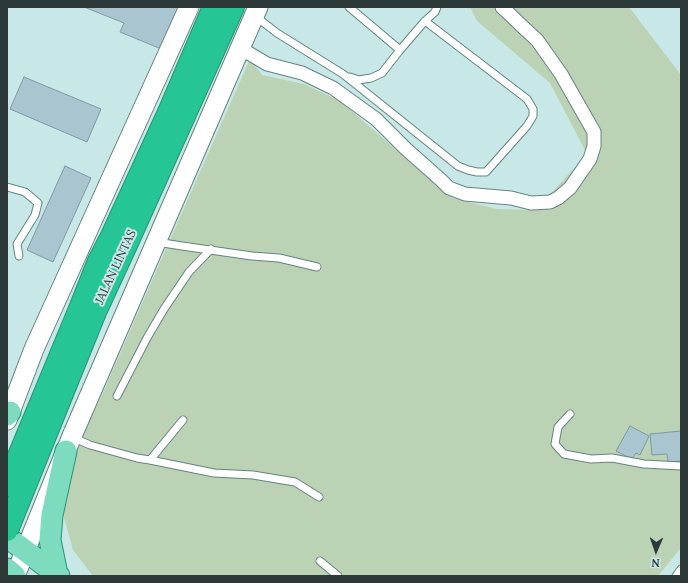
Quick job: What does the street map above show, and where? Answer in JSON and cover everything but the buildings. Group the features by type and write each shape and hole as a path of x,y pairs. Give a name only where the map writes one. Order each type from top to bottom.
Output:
{"highway":[{"name":"JALAN LINTAS","path":"7,530 88,308 99,261 170,110 214,7"},
{"name":"JALAN LINTAS","path":"7,486 88,308 126,245 232,7"}],"main road":[{"path":"58,575 50,540 52,515 71,438"},
{"path":"7,537 58,575"},
{"path":"7,569 15,576"}],"street":[{"path":"71,438 48,446 36,444 29,441 21,434 9,412 34,348 189,7"},
{"path":"240,48 267,64 302,73 334,88 376,119 449,188 465,194 511,198 531,203 550,202 558,198 570,188 590,159 594,146 594,132 562,74 537,40 502,7"},
{"path":"15,576 71,438 257,12"}],"lane":[{"path":"349,7 400,50"},
{"path":"343,74 359,80 371,78 382,73 425,21 435,12 437,7"},
{"path":"257,12 278,33 343,74 458,166 477,172 486,172 527,126 533,116 533,109 527,99 425,21"},
{"path":"7,187 25,192 38,203 35,215 17,244 19,256"},
{"path":"158,241 252,256 279,258 317,267"},
{"path":"117,396 146,338 164,309 189,272 211,249"},
{"path":"570,414 558,427 555,444 564,454 591,459 612,458 644,464 681,466"},
{"path":"150,460 183,420"},
{"path":"71,438 137,458 214,473 253,475 295,482 319,496"},
{"path":"320,561 338,576"},
{"path":"676,576 681,569"}],"green space":[{"path":"470,7 629,7 681,75 680,549 658,576 93,576 73,550 60,503 69,461 101,397 250,59 262,75 304,84 340,101 452,198 497,209 536,210 587,154 550,83 477,21"}]}
